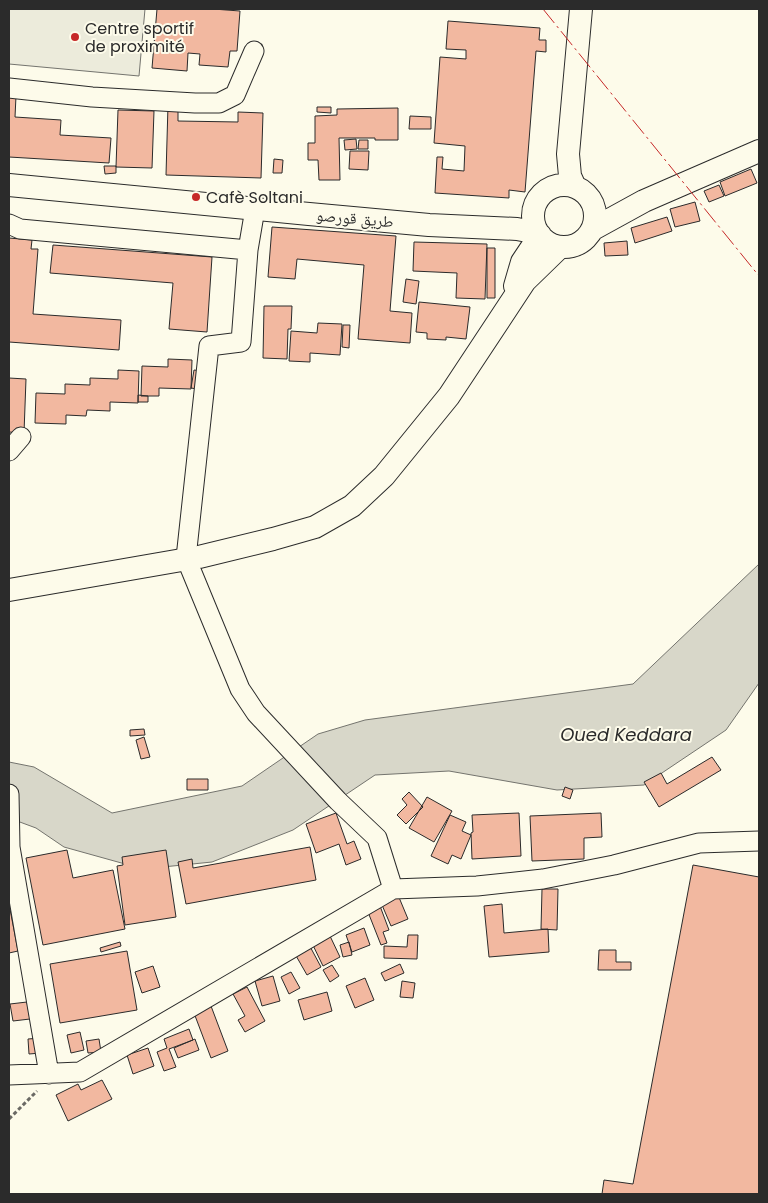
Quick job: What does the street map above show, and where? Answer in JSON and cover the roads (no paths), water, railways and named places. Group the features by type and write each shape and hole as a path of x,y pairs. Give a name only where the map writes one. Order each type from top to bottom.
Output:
{"main road":[{"path":"581,9 568,154 569,171 583,193 595,209 596,220 587,238 569,247 551,245 539,234 534,224 534,211 540,196 551,188 566,184 583,193 617,204 644,201"},
{"path":"593,229 644,201 759,151"},
{"path":"551,188 560,174 568,154"},
{"name":"طريق قورصو","path":"9,185 429,225 493,228 539,234"},
{"path":"493,228 514,221 534,211"},
{"path":"508,308 522,262 539,234"},
{"path":"9,590 186,558 273,539 315,527 352,506 384,476 449,396 525,281 560,247"}],"street":[{"path":"9,88 92,97 219,103 235,95 254,51"},
{"path":"255,209 248,250 240,342 208,346 186,558 240,688 256,713 338,801 377,838 393,889"},
{"path":"9,224 20,228 248,250"},
{"path":"9,794 10,847 52,1073"},
{"path":"9,1075 80,1072 393,889 477,886 543,880 614,865 699,843 759,840"}],"water":[{"name":"Oued Keddara","path":"759,564 759,683 726,730 644,785 557,790 449,771 375,775 293,830 212,862 143,869 64,847 36,828 9,818 9,762 34,767 112,813 242,786 318,734 365,720 633,684"}],"place":[{"name":"Centre sportif de proximité","path":"75,37"},
{"name":"Cafè Soltani","path":"196,197"}]}
